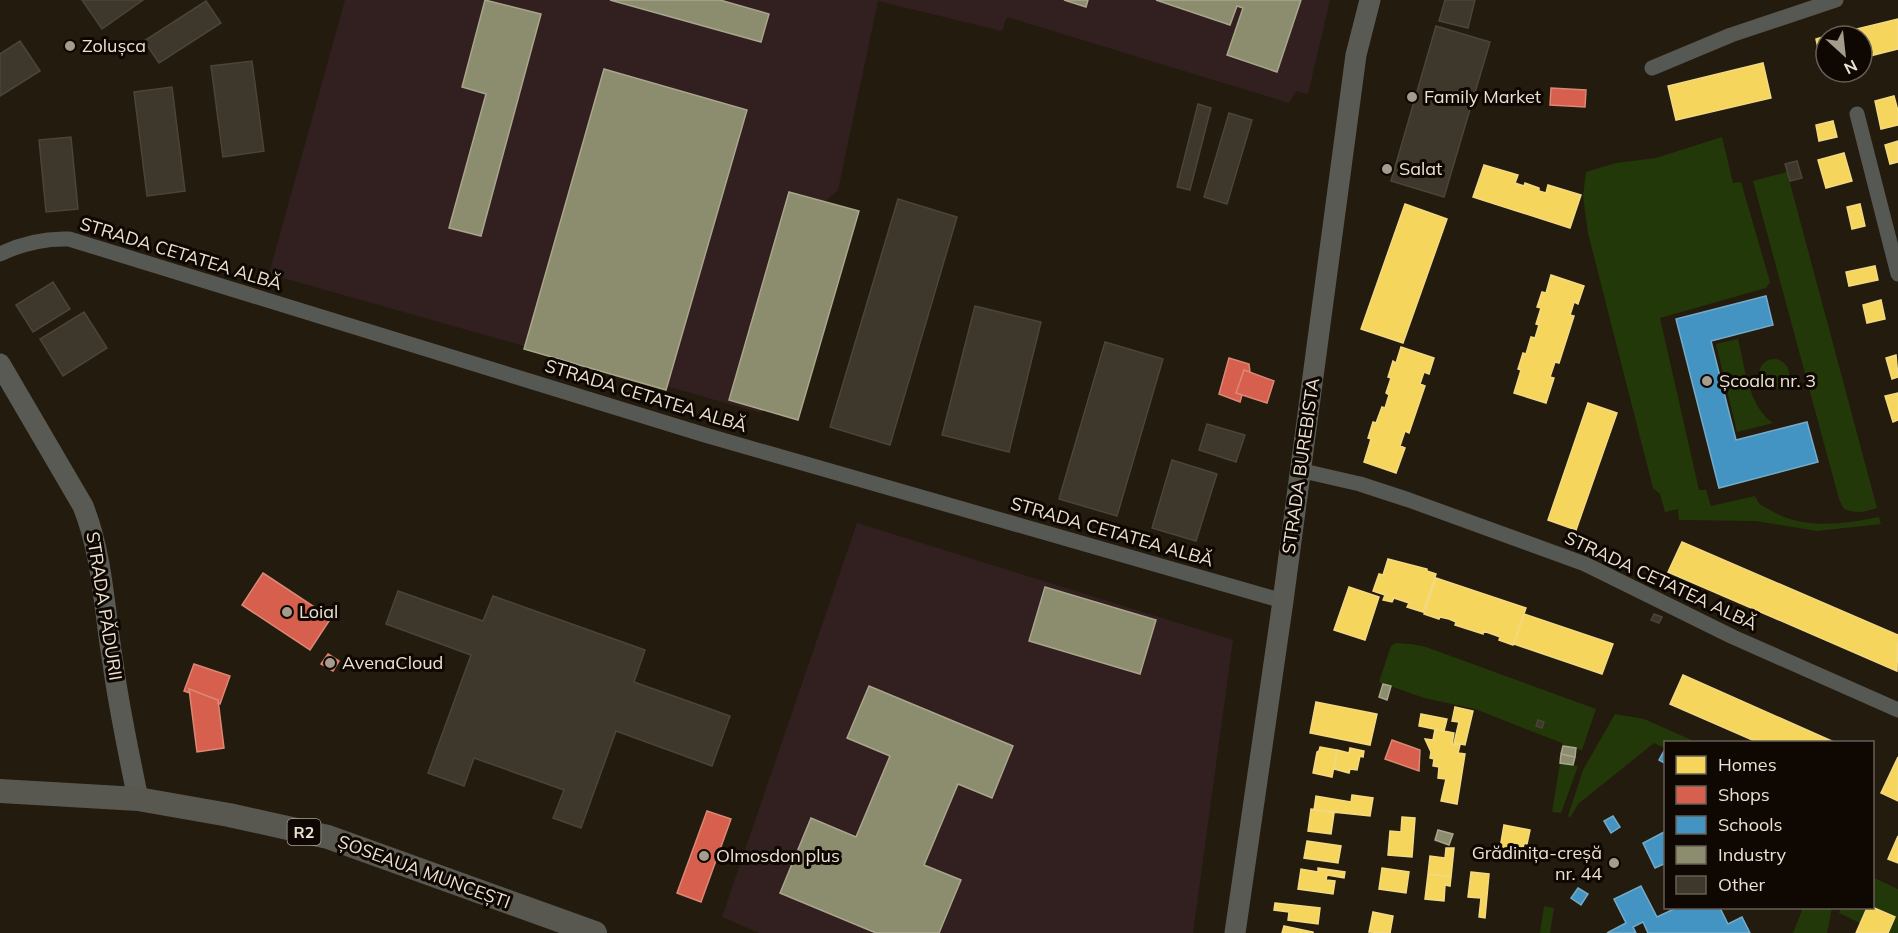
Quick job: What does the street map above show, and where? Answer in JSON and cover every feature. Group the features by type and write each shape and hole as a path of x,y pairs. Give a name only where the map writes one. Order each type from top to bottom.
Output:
{"main road":[{"name":"STRADA BUREBISTA","path":"1235,933 1283,601 1356,55 1370,0"},
{"name":"STRADA PĂDURII","path":"1,375 83,506 92,527 113,663 138,799"},
{"name":"ȘOSEAUA MUNCEȘTI","path":"0,791 138,799 229,815 328,837 595,933"}],"street":[{"path":"1652,68 1731,35 1836,0"},
{"path":"1857,114 1898,274"},
{"name":"STRADA CETATEA ALBĂ","path":"0,254 28,242 69,239 705,435 1283,601"},
{"name":"STRADA CETATEA ALBĂ","path":"1299,470 1360,484 1409,500 1585,564 1733,637 1898,710"}],"shaded area":[{"path":"345,0 1330,0 1308,94 1296,91 1289,103 1007,17 1002,31 878,1 838,190 825,202 761,413 269,274"},
{"path":"857,523 1233,640 1193,933 759,933 722,917"}],"green space":[{"path":"1722,137 1733,183 1741,182 1770,282 1766,288 1660,318 1699,490 1706,490 1711,506 1755,496 1764,507 1797,521 1824,524 1879,517 1881,524 1817,531 1756,521 1679,520 1678,509 1665,512 1660,494 1653,488 1588,233 1583,196 1586,172 1616,163 1656,158"},
{"path":"1787,172 1877,508 1868,511 1848,511 1844,509 1839,499 1753,181"},
{"path":"1738,339 1753,396 1758,407 1773,423 1737,432 1716,344"},
{"path":"1774,359 1785,363 1789,374 1785,385 1774,389 1763,385 1759,374 1763,363"},
{"path":"1396,643 1426,647 1596,709 1582,750 1563,746 1562,743 1475,709 1424,698 1379,682 1391,646"},
{"path":"1615,714 1644,719 1694,741 1664,741 1664,748 1654,743 1578,804 1570,818 1568,816 1583,770"},
{"path":"1560,763 1578,766 1561,813 1552,812"},
{"path":"1874,878 1898,889 1898,933 1888,933 1895,917 1874,907"},
{"path":"1544,906 1554,908 1550,933 1540,933"},
{"path":"1803,909 1832,909 1827,933 1793,933"},
{"path":"1841,909 1867,909 1860,923 1839,913"}],"building: Homes":[{"path":"1898,19 1898,49 1874,55 1874,25"},
{"path":"1763,63 1771,98 1676,120 1668,86"},
{"path":"1894,96 1898,111 1898,125 1881,129 1875,101"},
{"path":"1833,121 1837,137 1819,141 1816,125"},
{"path":"1898,141 1898,162 1890,164 1885,145"},
{"path":"1844,153 1852,181 1826,188 1818,160"},
{"path":"1484,165 1518,175 1515,183 1524,186 1525,183 1539,188 1539,191 1546,193 1548,185 1581,195 1570,228 1473,197"},
{"path":"1405,204 1447,219 1403,343 1361,329"},
{"path":"1860,204 1865,226 1852,229 1847,207"},
{"path":"1875,266 1878,280 1849,286 1846,272"},
{"path":"1551,275 1584,286 1578,304 1574,302 1570,315 1574,316 1559,363 1555,362 1550,377 1554,378 1546,403 1514,393 1523,353 1526,354 1531,337 1535,338 1539,325 1536,324 1541,308 1537,307 1542,292 1546,293"},
{"path":"1881,300 1885,319 1867,323 1863,305"},
{"path":"1401,347 1434,358 1429,374 1424,372 1420,384 1425,386 1409,433 1405,431 1400,446 1405,448 1396,473 1364,462 1373,422 1376,423 1382,407 1385,408 1389,395 1386,393 1391,378 1388,377"},
{"path":"1896,355 1898,377 1892,379 1886,358"},
{"path":"1898,393 1898,420 1893,422 1885,396"},
{"path":"1588,403 1617,413 1576,530 1548,520"},
{"path":"1682,542 1898,635 1897,671 1668,572"},
{"path":"1388,559 1427,569 1436,574 1423,612 1407,607 1409,603 1394,598 1392,602 1383,600 1385,595 1373,591 1379,574 1383,575"},
{"path":"1436,578 1526,608 1513,645 1499,640 1500,637 1492,634 1483,631 1483,634 1455,625 1456,622 1449,619 1440,617 1439,619 1424,614"},
{"path":"1349,587 1379,597 1365,640 1334,630"},
{"path":"1524,614 1613,644 1602,674 1514,644"},
{"path":"1683,675 1832,741 1755,741 1670,704"},
{"path":"1316,702 1377,714 1370,745 1310,733"},
{"path":"1455,707 1473,711 1465,745 1454,743 1459,722 1452,721"},
{"path":"1421,714 1447,719 1444,731 1419,726"},
{"path":"1435,729 1454,733 1452,744 1460,745 1458,753 1465,754 1457,804 1441,801 1446,779 1438,778 1439,767 1433,766 1434,759 1430,758 1431,752 1425,739 1433,740"},
{"path":"1320,747 1337,750 1332,777 1313,773"},
{"path":"1350,748 1364,751 1363,757 1360,756 1357,770 1350,769 1349,773 1334,769 1337,750 1349,753"},
{"path":"1898,757 1898,801 1881,793"},
{"path":"1352,795 1373,798 1370,816 1314,810 1316,796 1351,802"},
{"path":"1311,809 1334,813 1331,834 1308,831"},
{"path":"1402,817 1415,818 1412,857 1388,855 1390,831 1401,832"},
{"path":"1504,825 1530,830 1522,853 1509,851 1508,855 1499,854"},
{"path":"1898,836 1898,863 1888,859"},
{"path":"1307,841 1341,846 1338,863 1304,858"},
{"path":"1446,848 1454,848 1451,877 1428,874 1430,856 1445,858"},
{"path":"1318,868 1345,872 1344,878 1327,875 1326,880 1335,881 1333,894 1298,889 1301,869 1318,872"},
{"path":"1382,868 1409,872 1406,893 1379,889"},
{"path":"1471,872 1489,874 1485,918 1479,917 1481,898 1468,897"},
{"path":"1428,874 1451,877 1450,886 1445,885 1444,901 1425,899"},
{"path":"1275,903 1320,908 1318,924 1288,920 1289,912 1274,910"},
{"path":"1874,908 1895,917 1888,933 1856,933 1867,909"},
{"path":"1373,912 1393,916 1390,933 1369,932"},
{"path":"1284,926 1313,932 1313,933 1282,933"}],"building: Shops":[{"path":"1551,88 1586,90 1585,107 1550,105"},
{"path":"1229,358 1249,364 1250,372 1244,370 1236,393 1242,395 1240,402 1219,394"},
{"path":"1244,370 1274,381 1267,403 1236,393"},
{"name":"Loial","path":"263,573 331,618 310,650 242,605"},
{"name":"AvenaCloud","path":"328,654 339,661 333,671 321,664"},
{"path":"194,664 230,676 220,704 218,700 189,689 190,693 184,691"},
{"path":"189,689 218,700 224,748 197,752"},
{"path":"1392,740 1420,750 1419,771 1385,759"},
{"name":"Olmosdon plus","path":"707,811 731,819 701,902 677,893"}],"building: Schools":[{"name":"Școala nr. 3","path":"1766,296 1773,325 1711,341 1736,440 1807,422 1818,462 1719,488 1676,319"},
{"path":"1664,751 1664,763 1659,760"},
{"path":"1613,816 1620,827 1611,833 1604,821"},
{"path":"1664,832 1664,864 1655,868 1643,843"},
{"path":"1641,886 1657,917 1674,909 1720,909 1728,924 1742,917 1750,933 1648,933 1643,922 1633,927 1636,933 1607,933 1626,923 1614,899"},
{"path":"1578,888 1588,894 1581,905 1571,898"}],"building: Industry":[{"path":"485,0 541,14 481,236 449,228 486,94 462,87"},
{"path":"610,0 720,0 769,14 761,42"},
{"path":"1064,0 1088,0 1086,7"},
{"path":"1156,0 1301,0 1277,72 1227,55 1243,8 1237,6 1230,25"},
{"path":"604,69 747,110 666,390 524,349"},
{"path":"789,192 859,211 798,420 729,400"},
{"path":"1045,587 1156,620 1140,674 1029,641"},
{"path":"1383,684 1391,686 1387,700 1379,697"},
{"path":"869,686 1013,746 992,798 958,784 924,865 961,880 939,933 876,933 780,893 811,818 856,837 890,756 847,738"},
{"path":"1563,746 1576,748 1575,757 1561,754"},
{"path":"1561,754 1575,757 1573,765 1560,763"},
{"path":"1438,830 1453,834 1449,845 1435,840"}],"building: Other":[{"path":"82,0 143,0 102,29"},
{"path":"1445,0 1475,0 1468,28 1439,21"},
{"path":"206,1 221,23 159,63 144,41"},
{"path":"1436,26 1490,42 1444,197 1391,181"},
{"path":"20,41 40,71 0,96 0,54"},
{"path":"252,61 264,151 223,157 211,66"},
{"path":"172,87 185,191 147,196 134,92"},
{"path":"1198,104 1211,108 1190,190 1177,187"},
{"path":"1229,113 1252,120 1227,204 1204,197"},
{"path":"71,137 78,209 46,212 39,140"},
{"path":"1797,161 1802,178 1790,181 1785,164"},
{"path":"898,199 957,217 890,445 830,427"},
{"path":"53,282 70,309 33,332 16,305"},
{"path":"975,306 1041,322 1009,452 942,435"},
{"path":"84,312 107,348 63,376 40,339"},
{"path":"1105,342 1163,359 1117,516 1059,499"},
{"path":"1207,424 1245,435 1236,462 1199,450"},
{"path":"1172,460 1217,474 1196,541 1152,528"},
{"path":"398,591 483,621 493,596 645,650 634,682 730,716 712,766 616,731 581,828 553,818 564,790 474,758 464,786 428,773 471,655 386,624"},
{"path":"1654,614 1662,617 1659,623 1651,620"},
{"path":"1538,720 1544,722 1542,728 1536,726"}],"place":[{"name":"Zolușca","path":"70,46"},
{"name":"Family Market","path":"1412,97"},
{"name":"Salat","path":"1387,169"},
{"name":"Școala nr. 3","path":"1707,381"},
{"name":"Loial","path":"287,612"},
{"name":"AvenaCloud","path":"330,663"},
{"name":"Olmosdon plus","path":"704,856"},
{"name":"Grădinița-creșă nr. 44","path":"1614,863"}]}
